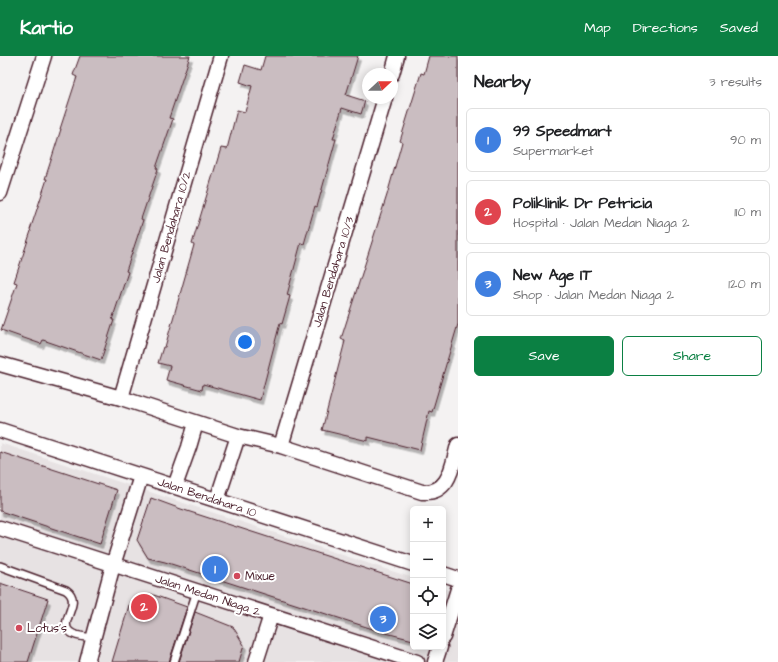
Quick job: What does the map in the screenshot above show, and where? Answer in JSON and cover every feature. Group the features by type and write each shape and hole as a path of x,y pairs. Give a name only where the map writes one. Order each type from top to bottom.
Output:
{"street":[{"path":"0,193 44,56"},
{"name":"Jalan Bendahara 10/2","path":"121,398 222,56"},
{"path":"394,68 397,56"},
{"name":"Jalan Bendahara 10/3","path":"280,446 382,104"},
{"path":"0,364 121,398 238,436 280,446 422,492 436,490 443,486 447,481 458,445"},
{"path":"175,486 196,423"},
{"name":"Jalan Bendahara 10","path":"0,430 410,563"},
{"path":"218,500 238,436"},
{"path":"87,662 113,565 141,476"},
{"name":"Jalan Medan Niaga 2","path":"0,528 417,662"},
{"path":"446,575 458,579"},
{"path":"446,627 458,589"},
{"path":"256,662 271,615"},
{"path":"435,662 439,650"}],"lane":[{"path":"0,566 66,590 70,593 73,597 67,621 69,632 94,638"},
{"path":"174,662 196,591"}],"shaded area":[{"path":"0,443 410,577 410,650 446,650 446,589 458,593 458,662 0,662"}],"building":[{"path":"80,56 190,56 169,118 173,119 156,168 158,169 141,219 143,220 126,271 128,272 112,320 114,320 101,360 43,340 41,344 1,330 17,283 14,282 47,179 45,179 77,77 73,75"},
{"path":"265,56 358,56 346,95 362,100 362,104 364,104 361,114 342,108 333,139 336,139 317,207 315,206 304,244 301,243 287,295 290,296 282,324 280,323 260,400 203,384 202,390 166,380 170,366 158,363 163,347 165,347 194,245 192,244 221,148 227,149 237,110 245,112 252,86 240,82 245,65 261,70"},
{"path":"429,56 458,56 458,324 432,412 429,411 420,450 368,437 368,441 322,430 345,341 341,339 387,195 402,142 400,141 421,73 424,74"},
{"path":"0,452 117,490 100,544 0,511"},
{"path":"151,498 410,583 410,639 382,632 165,562 148,558 137,540"},
{"name":"Lotus's","path":"0,583 48,599 28,662 0,662"},
{"path":"151,594 187,607 169,662 112,662 130,602"},
{"path":"195,612 233,627 244,645 239,662 179,662"}],"place":[{"name":"99 Speedmart","path":"215,569"},
{"name":"Mixue","path":"237,576"},
{"name":"Poliklinik Dr Petricia","path":"144,607"},
{"name":"New Age IT","path":"383,619"},
{"name":"Lotus's","path":"19,628"}]}
